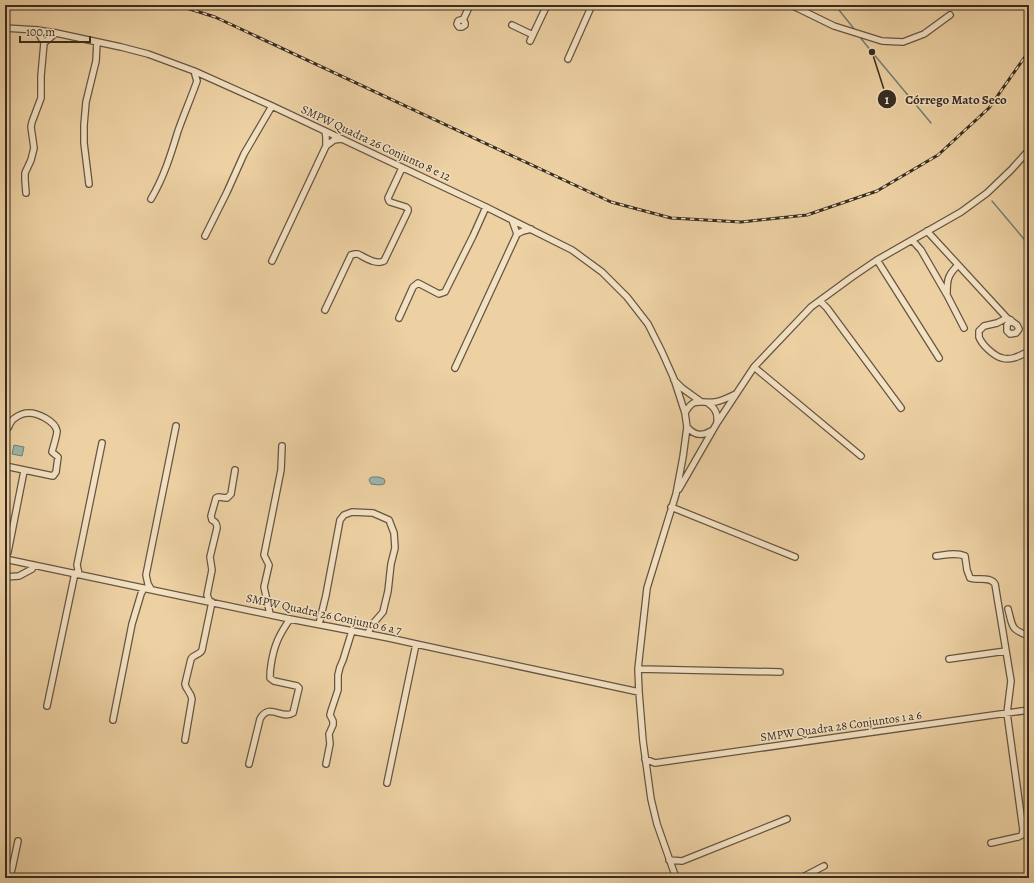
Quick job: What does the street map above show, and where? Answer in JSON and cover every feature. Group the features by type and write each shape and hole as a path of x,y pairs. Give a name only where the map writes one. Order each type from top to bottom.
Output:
{"street":[{"path":"463,20 470,5"},
{"path":"530,41 547,5"},
{"path":"568,59 592,5"},
{"path":"791,5 834,26 882,41 903,42 924,34 950,15"},
{"path":"512,25 533,35"},
{"name":"SMPW Quadra 26 Conjunto 8 e 12","path":"5,28 37,30 121,46 194,71 272,106 486,207 572,250 602,272 627,297 648,324 674,380 685,413"},
{"path":"26,193 24,180 25,173 33,155 34,148 31,128 41,98 44,43 37,30"},
{"path":"44,43 56,33"},
{"path":"89,184 84,143 84,125 86,102 96,61 97,42"},
{"path":"151,199 160,185 183,117 197,82 194,71"},
{"path":"197,82 208,77"},
{"path":"205,236 244,154 272,106"},
{"path":"272,261 326,146 327,142 325,131"},
{"path":"326,146 334,140 341,139"},
{"path":"676,878 669,860 651,799 638,692 638,669 647,588 676,494 713,429 754,367 811,308 876,260 960,212 987,193 1029,150"},
{"path":"325,310 351,255 358,254 376,263 384,261 408,211 406,207 390,202 388,198 402,168"},
{"path":"399,318 413,287 416,284 418,283 439,294 445,292 486,207"},
{"path":"512,220 517,234"},
{"path":"456,368 517,234 531,229"},
{"path":"927,231 1009,319 984,326 979,331 979,338 988,350 1002,358 1020,356 1029,351"},
{"path":"912,240 921,250 964,328"},
{"path":"876,260 939,358"},
{"path":"947,295 947,281 950,273 958,265"},
{"path":"820,301 827,308 901,408"},
{"path":"754,367 861,456"},
{"name":"SMPW Quadra 26 Conjunto 8 e 12","path":"674,380 700,401"},
{"path":"676,494 683,457 686,427 685,413 688,407 700,401 717,402 736,394"},
{"path":"708,402 716,411 718,417 717,423"},
{"path":"5,429 8,428 14,418 23,414 33,414 47,419 57,431 52,452 58,457 54,475 50,476 5,466"},
{"path":"113,720 132,624 142,594 148,588 146,574 176,426"},
{"path":"686,427 699,435 707,434 713,429"},
{"path":"47,706 102,443"},
{"path":"270,614 264,587 269,565 264,555 281,470 282,446"},
{"path":"202,600 207,595 212,570 210,557 217,528 217,524 212,520 211,516 216,498 227,498 231,494 235,470"},
{"path":"12,560 6,554 24,471"},
{"path":"671,507 795,557"},
{"path":"319,624 340,520 344,515 352,512 373,514 389,520 394,533 395,548 391,564 385,608 371,626 368,634"},
{"path":"936,556 961,554 965,556 970,578 989,579 993,580 995,584 1011,684 1007,713 1023,830 1022,835 1018,837 991,843"},
{"name":"SMPW Quadra 26 Conjunto 6 a 7","path":"5,559 416,644 638,692"},
{"path":"5,577 19,576 32,569 34,564"},
{"path":"185,740 192,699 191,693 185,684 191,659 202,650 211,602 207,595"},
{"path":"1008,609 1015,630 1029,636"},
{"path":"249,764 260,719 263,714 269,711 289,715 293,714 298,688 297,686 274,681 270,678 273,654 278,639 290,619"},
{"path":"326,764 330,744 329,734 333,725 330,715 338,690 338,675 340,667 352,631"},
{"path":"387,783 416,644"},
{"path":"949,659 1006,651"},
{"path":"638,669 780,672"},
{"name":"SMPW Quadra 28 Conjuntos 1 a 6","path":"645,759 656,763 1029,710"},
{"path":"647,772 656,763"},
{"path":"669,860 682,861 787,819"},
{"path":"9,878 18,841"},
{"path":"674,872 682,861"},
{"path":"801,878 824,866"}],"water":[{"path":"14,445 24,447 22,456 12,454"},
{"path":"372,477 384,479 384,484 371,484 369,480"}],"waterway":[{"path":"835,5 855,30"},
{"path":"859,36 931,123"},
{"path":"992,201 1029,245"}],"railway":[{"path":"177,5 215,17 611,202 671,218 741,222 807,215 877,191 938,155 989,108 1029,51"}],"place":[{"name":"Córrego Mato Seco","path":"872,52"}]}
